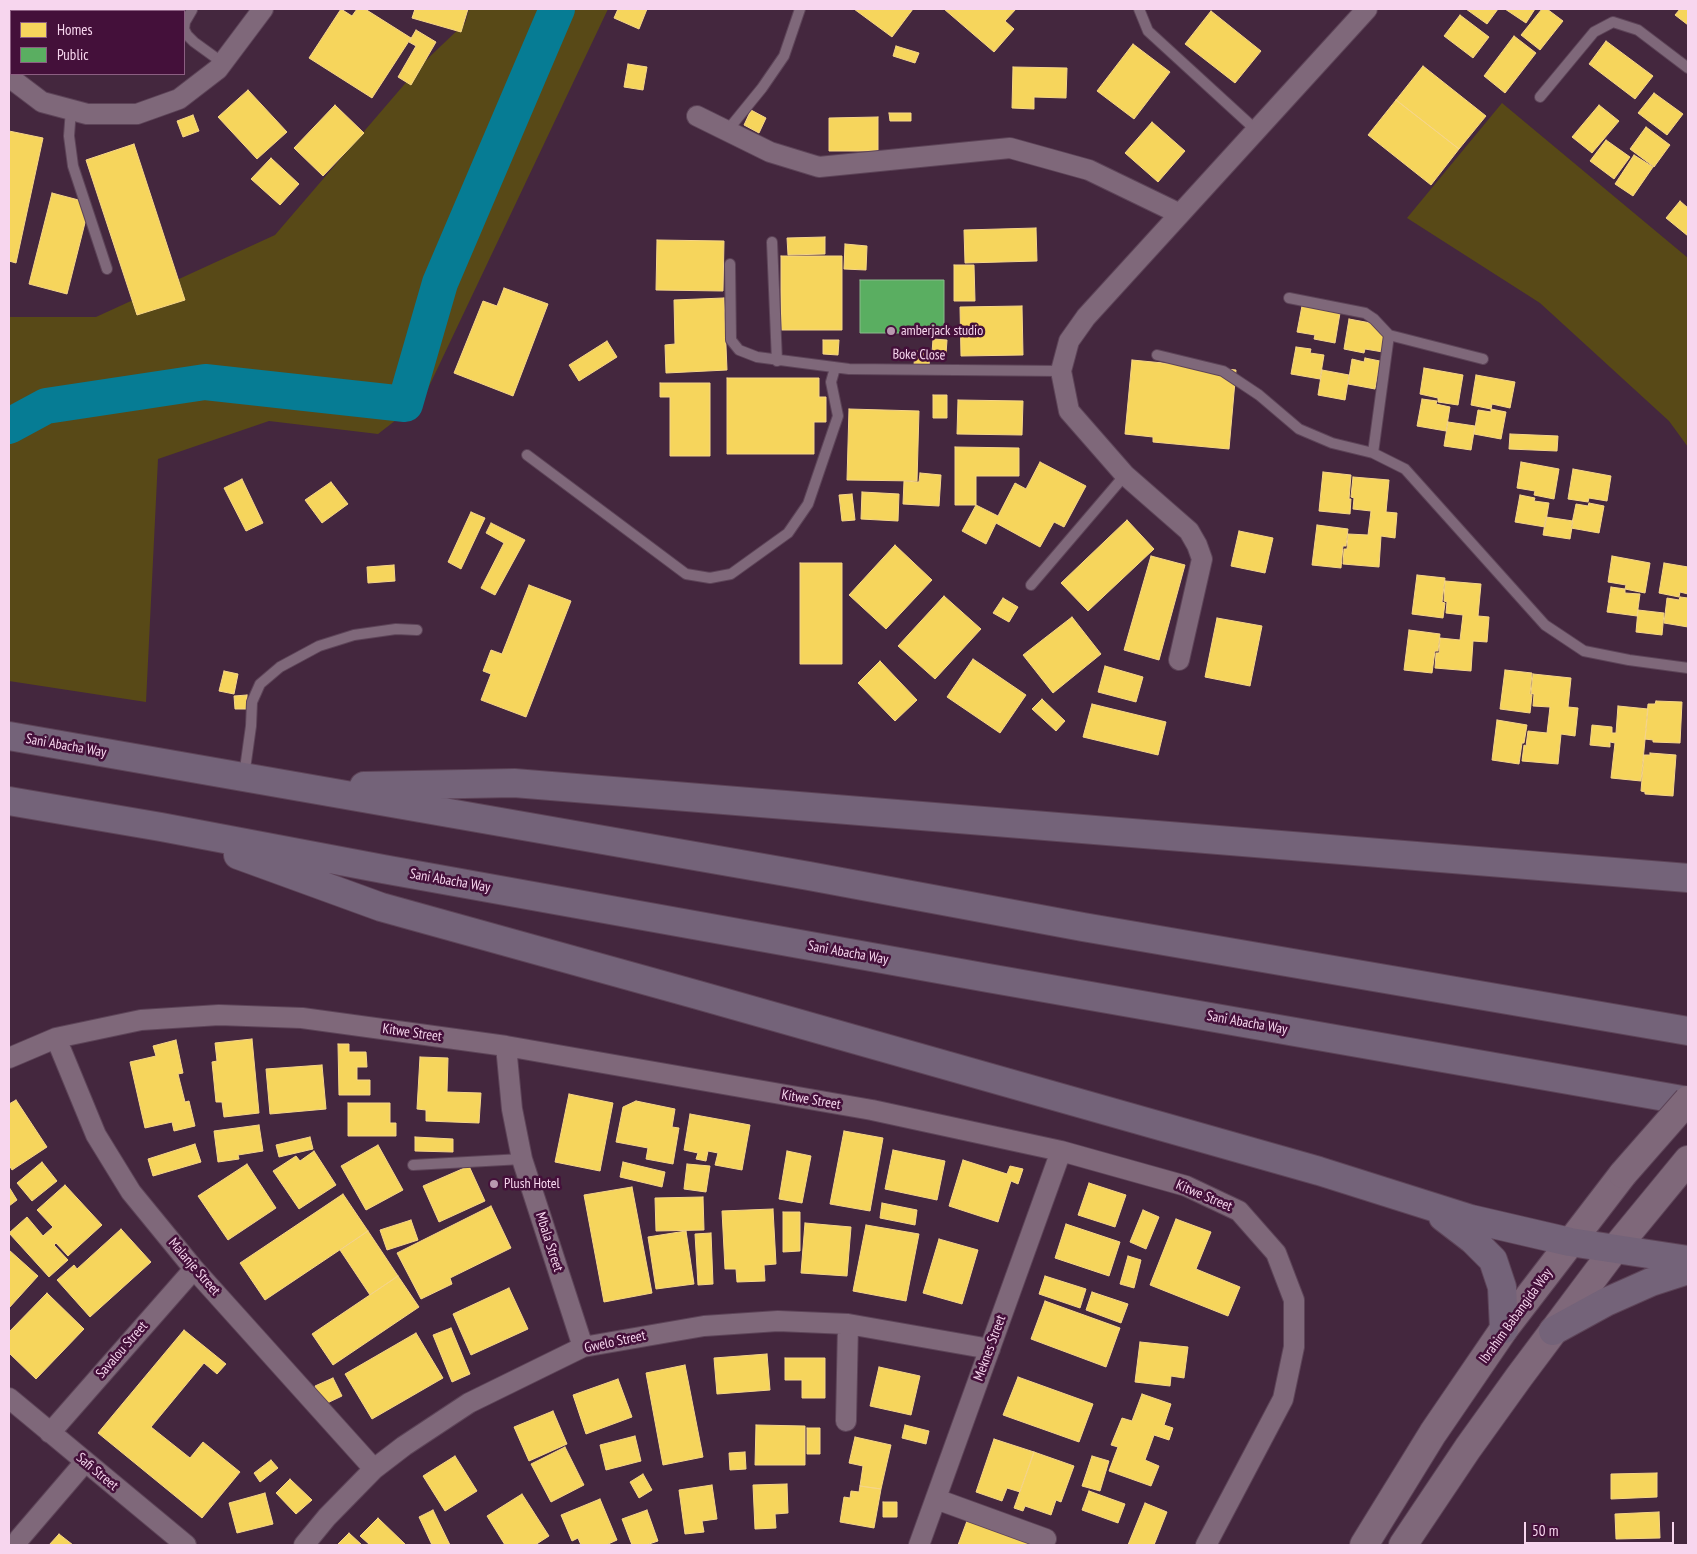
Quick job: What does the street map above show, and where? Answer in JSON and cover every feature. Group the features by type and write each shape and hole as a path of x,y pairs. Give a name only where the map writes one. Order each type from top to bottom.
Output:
{"highway":[{"name":"Sani Abacha Way","path":"9,736 819,877 1083,927 1688,1031"},
{"path":"298,786 514,783 1688,878"},
{"name":"Sani Abacha Way","path":"9,802 161,827 393,871 1688,1101"},
{"path":"161,827 381,907 698,994 1319,1171 1471,1219 1570,1242 1688,1260"},
{"path":"1428,1206 1473,1240 1493,1260 1502,1286 1504,1329"},
{"path":"1553,1331 1606,1302 1651,1282 1688,1270"}],"main road":[{"name":"Ibrahim Babangida Way","path":"1364,1545 1433,1433 1504,1329 1623,1174 1688,1101"},
{"path":"1403,1545 1468,1448 1553,1331 1614,1250 1688,1160"}],"street":[{"path":"9,77 42,102 87,114 137,114 178,99 218,69 263,9"},
{"path":"1179,660 1202,559 1197,545 1189,531 1125,475 1069,411 1061,371 1070,341 1086,318 1367,9"},
{"path":"697,116 770,152 819,167 1010,148 1089,170 1180,214"},
{"name":"Kitwe Street","path":"9,1058 56,1038 141,1020 219,1015 302,1018 506,1046 872,1110 1061,1151 1186,1186 1239,1211 1276,1253 1294,1300 1294,1347 1283,1399 1206,1545"},
{"name":"Malanje Street","path":"56,1038 96,1135 131,1192 194,1269 374,1469"},
{"name":"Mbala Street","path":"506,1046 512,1109 522,1159 583,1347"},
{"name":"Meknes Street","path":"920,1545 1061,1151"},
{"name":"Savalou Street","path":"50,1433 194,1269"},
{"name":"Gwelo Street","path":"304,1545 374,1469 404,1446 469,1403 583,1347 704,1326 778,1321 848,1324 990,1349"},
{"path":"846,1421 848,1324"},
{"name":"Safi Street","path":"9,1398 186,1545"},
{"path":"19,1539 85,1462"},
{"path":"936,1500 1046,1539"}],"lane":[{"path":"727,131 762,88 784,56 800,9"},
{"path":"1139,9 1148,31 1256,130"},
{"path":"185,22 192,10"},
{"path":"1540,97 1594,32 1613,22 1638,30 1688,68"},
{"path":"185,31 194,42 223,63"},
{"path":"70,109 68,136 72,166 106,269"},
{"path":"772,242 777,361"},
{"name":"Boke Close","path":"730,264 731,340 739,350 757,357 835,368 1061,371"},
{"path":"1289,298 1365,313 1374,319 1389,335 1483,359"},
{"path":"1373,453 1389,335"},
{"path":"1157,355 1223,371 1259,394 1299,429 1332,443 1373,453 1405,469 1545,625 1584,651 1629,660 1688,668"},
{"path":"527,455 686,574 710,578 731,574 788,533 808,504 838,416 831,382 835,368"},
{"path":"1031,584 1125,475"},
{"path":"244,777 252,726 252,702 260,684 280,667 318,646 354,635 396,629 417,630"},
{"path":"413,1165 522,1159"}],"shaded area":[{"path":"469,9 608,9 423,399 378,434 269,421 158,459 146,702 9,681 9,317 96,317 275,235 421,65 465,23"},
{"path":"1502,103 1688,258 1688,447 1669,421 1540,303 1407,218"}],"building: Homes":[{"path":"13,9 67,9 67,10"},
{"path":"72,9 110,9 110,10"},
{"path":"123,9 170,9 170,10"},
{"path":"341,9 352,16 357,9 365,9 411,38 372,98 309,58"},
{"path":"415,9 468,9 461,32 412,18"},
{"path":"618,9 647,9 639,29 614,18"},
{"path":"854,9 913,9 892,37"},
{"path":"944,9 1016,9 1005,21 1014,29 994,52"},
{"path":"1466,9 1498,9 1487,24"},
{"path":"1505,9 1535,9 1526,23"},
{"path":"1542,9 1547,9 1563,21 1540,50 1521,35"},
{"path":"1680,9 1688,9 1688,25 1675,15"},
{"path":"1211,11 1261,51 1235,83 1185,44"},
{"path":"1460,15 1489,37 1473,58 1444,36"},
{"path":"416,30 436,42 411,85 398,77 416,46 409,42"},
{"path":"1514,36 1536,53 1505,93 1484,76"},
{"path":"1606,41 1653,76 1635,99 1589,64"},
{"path":"1133,44 1170,72 1134,119 1097,91"},
{"path":"896,46 919,53 915,63 893,56"},
{"path":"628,64 647,67 643,90 624,87"},
{"path":"1423,66 1486,116 1459,149 1396,100"},
{"path":"1013,67 1067,68 1066,98 1034,97 1034,109 1012,108"},
{"path":"248,90 287,132 257,159 218,117"},
{"path":"1654,93 1683,114 1667,135 1638,113"},
{"path":"1396,100 1459,149 1431,185 1368,135"},
{"path":"335,105 364,133 323,176 294,148"},
{"path":"1599,105 1619,121 1592,153 1572,137"},
{"path":"751,110 766,118 759,133 744,125"},
{"path":"889,113 911,113 911,121 890,121"},
{"path":"193,115 199,131 183,137 177,121"},
{"path":"878,117 878,151 829,151 829,118"},
{"path":"1152,122 1185,151 1158,182 1125,153"},
{"path":"1646,127 1670,145 1654,167 1630,149"},
{"path":"9,131 43,138 16,263 9,261"},
{"path":"1606,140 1630,157 1614,179 1590,161"},
{"path":"134,144 185,300 137,315 86,160"},
{"path":"1634,155 1653,167 1633,196 1615,184"},
{"path":"271,158 299,184 280,205 251,179"},
{"path":"52,193 90,203 67,294 29,284"},
{"path":"1680,201 1688,208 1688,236 1666,218"},
{"path":"1036,228 1037,261 965,263 964,230"},
{"path":"825,237 825,254 788,255 787,238"},
{"path":"657,240 724,241 723,291 656,290"},
{"path":"845,244 867,246 866,270 844,269"},
{"path":"781,256 842,256 842,330 781,330"},
{"path":"954,265 974,265 975,301 954,301"},
{"path":"504,288 548,304 513,396 454,373 483,301 497,306"},
{"path":"724,298 727,370 666,373 665,345 675,344 674,300"},
{"path":"1022,306 1023,355 961,356 960,307"},
{"path":"1302,306 1340,313 1335,343 1314,339 1315,335 1297,332"},
{"path":"1349,319 1387,326 1383,352 1365,349 1364,353 1344,349"},
{"path":"933,339 947,340 946,354 932,353"},
{"path":"823,340 839,340 838,355 823,354"},
{"path":"607,341 617,357 579,381 569,365"},
{"path":"1296,347 1311,349 1310,353 1324,355 1320,379 1291,374"},
{"path":"915,351 930,352 929,366 914,365"},
{"path":"1365,358 1380,361 1375,389 1348,384 1352,359 1364,362"},
{"path":"1132,360 1236,370 1229,449 1153,442 1153,437 1125,434"},
{"path":"1424,368 1463,375 1458,405 1438,402 1438,398 1420,394"},
{"path":"1322,370 1349,375 1345,400 1318,395"},
{"path":"1476,375 1515,382 1510,408 1492,404 1491,409 1471,405"},
{"path":"727,378 819,378 819,397 826,397 826,422 814,422 814,454 727,454"},
{"path":"660,383 710,383 710,456 670,456 670,397 660,397"},
{"path":"933,395 947,395 947,418 933,418"},
{"path":"1422,399 1437,401 1436,404 1450,407 1446,431 1417,426"},
{"path":"958,400 1023,401 1022,435 957,434"},
{"path":"849,409 919,411 917,481 847,480"},
{"path":"1491,409 1506,412 1501,439 1474,434 1478,410 1491,412"},
{"path":"1448,422 1475,426 1471,450 1444,446"},
{"path":"1510,434 1558,436 1557,451 1509,449"},
{"path":"955,447 1019,448 1019,476 976,476 976,505 955,505"},
{"path":"1040,462 1086,486 1064,527 1054,522 1040,547 996,523 986,544 962,531 976,505 998,516 1015,483 1026,489"},
{"path":"1521,462 1559,469 1554,499 1534,495 1535,491 1517,488"},
{"path":"1573,469 1611,476 1607,501 1589,498 1588,502 1568,499"},
{"path":"1323,472 1351,475 1350,514 1319,511"},
{"path":"920,473 941,475 939,506 903,504 904,481 919,482"},
{"path":"1353,477 1389,480 1386,512 1397,513 1395,538 1381,536 1379,567 1343,564 1348,534 1368,535 1371,511 1353,509 1354,498 1351,497"},
{"path":"242,479 263,523 246,531 224,488"},
{"path":"331,482 348,504 322,523 305,500"},
{"path":"862,492 899,494 898,521 861,519"},
{"path":"852,494 855,520 842,521 839,495"},
{"path":"1520,495 1535,498 1534,501 1549,503 1545,527 1515,522"},
{"path":"1589,503 1604,506 1599,533 1571,528 1576,504 1588,506"},
{"path":"471,512 485,518 461,569 448,562"},
{"path":"1546,517 1573,521 1570,539 1543,535"},
{"path":"1127,520 1154,549 1088,611 1061,583"},
{"path":"491,523 525,540 495,595 481,588 504,543 486,533"},
{"path":"1317,525 1348,529 1346,546 1343,546 1341,568 1312,565"},
{"path":"1239,531 1273,538 1265,573 1231,566"},
{"path":"895,545 932,580 886,629 849,595"},
{"path":"1151,556 1185,565 1159,660 1124,650"},
{"path":"1612,556 1650,563 1645,593 1625,589 1626,585 1608,582"},
{"path":"800,563 842,563 842,664 800,664"},
{"path":"1664,563 1688,567 1688,594 1680,592 1679,597 1659,593"},
{"path":"394,565 395,581 368,583 367,567"},
{"path":"1417,575 1445,578 1442,602 1445,603 1443,618 1412,614"},
{"path":"1445,581 1481,584 1478,616 1489,617 1487,642 1473,641 1471,671 1435,668 1440,638 1460,640 1463,615 1446,613 1447,602 1444,601"},
{"path":"529,585 571,601 526,717 481,700 491,674 483,671 491,650 502,654"},
{"path":"1611,587 1625,589 1625,593 1640,594 1637,616 1607,612"},
{"path":"944,596 981,629 935,679 898,646"},
{"path":"1680,597 1688,598 1688,627 1664,623 1667,598 1679,600"},
{"path":"1003,598 1018,607 1009,622 993,613"},
{"path":"1638,610 1664,613 1662,635 1636,632"},
{"path":"1072,617 1101,654 1053,693 1023,655"},
{"path":"1217,618 1262,626 1250,686 1205,677"},
{"path":"1409,630 1440,634 1432,673 1404,670"},
{"path":"973,659 1026,695 1000,733 947,697"},
{"path":"880,661 917,700 895,721 858,683"},
{"path":"1105,666 1143,677 1136,702 1098,692"},
{"path":"1505,670 1532,673 1530,713 1500,709"},
{"path":"224,671 238,674 234,694 219,691"},
{"path":"1533,674 1571,678 1568,707 1578,708 1575,736 1561,734 1558,764 1522,761 1528,731 1547,733 1550,707 1533,706 1534,694 1531,694"},
{"path":"247,695 247,709 235,709 234,696"},
{"path":"1042,699 1065,721 1056,731 1032,709"},
{"path":"1656,701 1682,702 1680,743 1653,742 1653,740 1645,739 1648,704 1655,704"},
{"path":"1092,704 1166,722 1158,755 1083,737"},
{"path":"1618,706 1648,709 1641,781 1611,778 1615,743 1610,742 1610,747 1590,745 1592,725 1612,727 1612,733 1616,733"},
{"path":"1497,720 1527,725 1519,764 1492,760"},
{"path":"1650,753 1676,755 1673,796 1645,794 1645,792 1641,791 1644,755 1650,755"},
{"path":"252,1039 259,1113 224,1117 222,1102 216,1102 212,1062 217,1061 215,1043"},
{"path":"176,1040 183,1073 178,1074 185,1102 189,1101 195,1126 174,1131 172,1122 145,1128 130,1062 156,1056 153,1046"},
{"path":"338,1044 349,1044 349,1052 366,1052 367,1067 357,1067 357,1080 370,1080 370,1095 339,1095"},
{"path":"420,1057 448,1058 447,1092 481,1093 479,1123 426,1121 426,1110 417,1109"},
{"path":"322,1065 326,1109 270,1114 266,1069"},
{"path":"569,1094 613,1103 600,1171 555,1162"},
{"path":"16,1100 47,1147 12,1170 9,1165 9,1104"},
{"path":"636,1101 675,1109 672,1127 679,1128 673,1164 646,1159 648,1148 616,1142 623,1107"},
{"path":"348,1103 390,1103 390,1123 396,1123 396,1136 348,1136"},
{"path":"690,1114 750,1125 742,1170 715,1165 718,1153 708,1151 706,1161 696,1159 698,1153 684,1150"},
{"path":"259,1125 263,1151 238,1155 239,1159 218,1162 214,1131"},
{"path":"844,1131 883,1138 870,1211 830,1204"},
{"path":"310,1137 313,1149 279,1157 276,1145"},
{"path":"415,1137 453,1139 453,1152 415,1151"},
{"path":"195,1144 201,1162 153,1176 148,1159"},
{"path":"378,1145 403,1190 366,1210 341,1166"},
{"path":"893,1150 945,1161 937,1200 885,1189"},
{"path":"314,1151 336,1185 299,1209 273,1171 296,1156 300,1161"},
{"path":"787,1151 811,1156 802,1203 779,1199"},
{"path":"963,1160 1007,1174 1010,1166 1023,1169 1018,1184 1011,1181 998,1222 949,1206"},
{"path":"42,1162 57,1181 32,1201 17,1183"},
{"path":"623,1162 665,1172 662,1187 620,1177"},
{"path":"247,1164 276,1208 228,1240 198,1196"},
{"path":"687,1164 710,1166 706,1192 684,1189"},
{"path":"469,1166 485,1201 439,1222 423,1186"},
{"path":"1089,1183 1126,1195 1115,1227 1078,1215"},
{"path":"65,1185 102,1225 68,1256 56,1243 54,1245 68,1260 49,1277 9,1233 27,1217 43,1236 53,1227 37,1210"},
{"path":"9,1187 17,1200 9,1206"},
{"path":"632,1187 652,1293 604,1302 584,1195"},
{"path":"343,1194 368,1231 265,1300 240,1263"},
{"path":"703,1197 704,1230 656,1231 655,1198"},
{"path":"882,1203 917,1210 915,1225 880,1218"},
{"path":"491,1206 511,1248 450,1278 452,1284 421,1299 397,1253"},
{"path":"773,1209 776,1264 764,1265 765,1281 737,1282 736,1269 725,1269 722,1211"},
{"path":"1143,1210 1159,1217 1146,1249 1130,1242"},
{"path":"783,1212 800,1212 800,1251 783,1252"},
{"path":"1176,1219 1211,1232 1196,1269 1240,1287 1228,1316 1150,1285"},
{"path":"411,1220 418,1240 387,1250 380,1230"},
{"path":"805,1223 851,1227 847,1276 801,1273"},
{"path":"1066,1224 1120,1242 1109,1276 1055,1258"},
{"path":"866,1225 919,1234 906,1301 853,1291"},
{"path":"121,1229 151,1262 90,1317 57,1280 74,1265 77,1269"},
{"path":"368,1231 398,1276 370,1295 340,1250"},
{"path":"686,1231 694,1284 656,1289 648,1237"},
{"path":"711,1233 713,1284 698,1285 695,1234"},
{"path":"939,1239 978,1250 962,1304 923,1293"},
{"path":"9,1250 38,1276 9,1308"},
{"path":"1128,1256 1141,1260 1134,1288 1120,1284"},
{"path":"398,1276 419,1307 333,1365 312,1334"},
{"path":"1045,1276 1086,1289 1080,1308 1039,1294"},
{"path":"509,1288 528,1329 471,1355 453,1314"},
{"path":"1092,1292 1128,1304 1121,1323 1086,1310"},
{"path":"47,1293 84,1329 36,1379 9,1353 9,1332"},
{"path":"1045,1301 1120,1328 1106,1367 1031,1339"},
{"path":"451,1328 470,1374 452,1382 433,1335"},
{"path":"184,1330 226,1364 217,1374 204,1363 151,1427 190,1458 203,1442 240,1472 202,1518 98,1433"},
{"path":"416,1333 443,1378 372,1419 345,1374"},
{"path":"1140,1342 1188,1347 1184,1378 1171,1376 1170,1386 1135,1382"},
{"path":"767,1354 770,1390 717,1394 714,1358"},
{"path":"785,1358 825,1358 825,1398 802,1398 802,1380 785,1380"},
{"path":"685,1365 703,1457 663,1465 646,1373"},
{"path":"879,1367 920,1376 911,1415 870,1406"},
{"path":"1018,1377 1093,1404 1079,1442 1003,1415"},
{"path":"333,1378 342,1396 323,1405 315,1386"},
{"path":"618,1379 632,1417 586,1434 573,1395"},
{"path":"1142,1394 1171,1404 1164,1425 1173,1428 1169,1440 1154,1435 1145,1460 1159,1466 1151,1486 1109,1471 1118,1447 1111,1445 1122,1418 1132,1421"},
{"path":"553,1411 567,1444 529,1461 514,1427"},
{"path":"756,1425 805,1426 805,1465 755,1465"},
{"path":"905,1425 929,1431 926,1444 902,1438"},
{"path":"807,1428 820,1428 820,1454 807,1454"},
{"path":"635,1436 641,1461 606,1470 600,1445"},
{"path":"855,1437 891,1445 881,1489 860,1486 863,1466 849,1463"},
{"path":"994,1439 1034,1452 1020,1492 1007,1488 1002,1501 976,1492"},
{"path":"565,1447 584,1485 551,1502 531,1464"},
{"path":"745,1452 746,1469 730,1470 729,1453"},
{"path":"1034,1452 1074,1466 1061,1502 1056,1500 1051,1515 1025,1506 1023,1511 1014,1508"},
{"path":"455,1456 477,1491 445,1511 423,1476"},
{"path":"1092,1456 1109,1461 1100,1491 1082,1486"},
{"path":"271,1460 278,1468 260,1482 254,1473"},
{"path":"1657,1473 1657,1497 1611,1499 1611,1474"},
{"path":"643,1474 652,1490 639,1498 630,1482"},
{"path":"290,1479 312,1500 296,1514 276,1493"},
{"path":"787,1484 788,1513 775,1514 776,1528 755,1529 753,1485"},
{"path":"712,1485 717,1519 702,1521 704,1532 685,1534 679,1490"},
{"path":"860,1486 881,1489 874,1528 840,1522 844,1497 850,1498 851,1491 859,1492"},
{"path":"1089,1491 1125,1504 1118,1523 1082,1510"},
{"path":"265,1493 273,1524 237,1533 229,1503"},
{"path":"522,1494 549,1536 535,1545 505,1545 487,1516"},
{"path":"600,1499 617,1540 606,1545 581,1545 578,1538 572,1541 561,1515"},
{"path":"883,1502 897,1502 897,1517 883,1517"},
{"path":"1145,1503 1167,1512 1154,1545 1128,1545"},
{"path":"433,1510 450,1545 432,1545 419,1517"},
{"path":"647,1510 658,1541 646,1545 632,1545 622,1519"},
{"path":"1659,1512 1660,1538 1616,1539 1615,1514"},
{"path":"378,1518 405,1544 370,1545 360,1536"},
{"path":"967,1521 1034,1545 958,1545"},
{"path":"349,1533 362,1545 337,1545"},
{"path":"59,1534 73,1545 49,1545"}],"building: Public":[{"path":"860,280 944,280 944,333 860,333"}],"waterway":[{"path":"9,426 46,406 205,382 405,404 440,283 557,9"}],"place":[{"name":"amberjack studio","path":"891,331"},
{"name":"Plush Hotel","path":"494,1184"}]}
